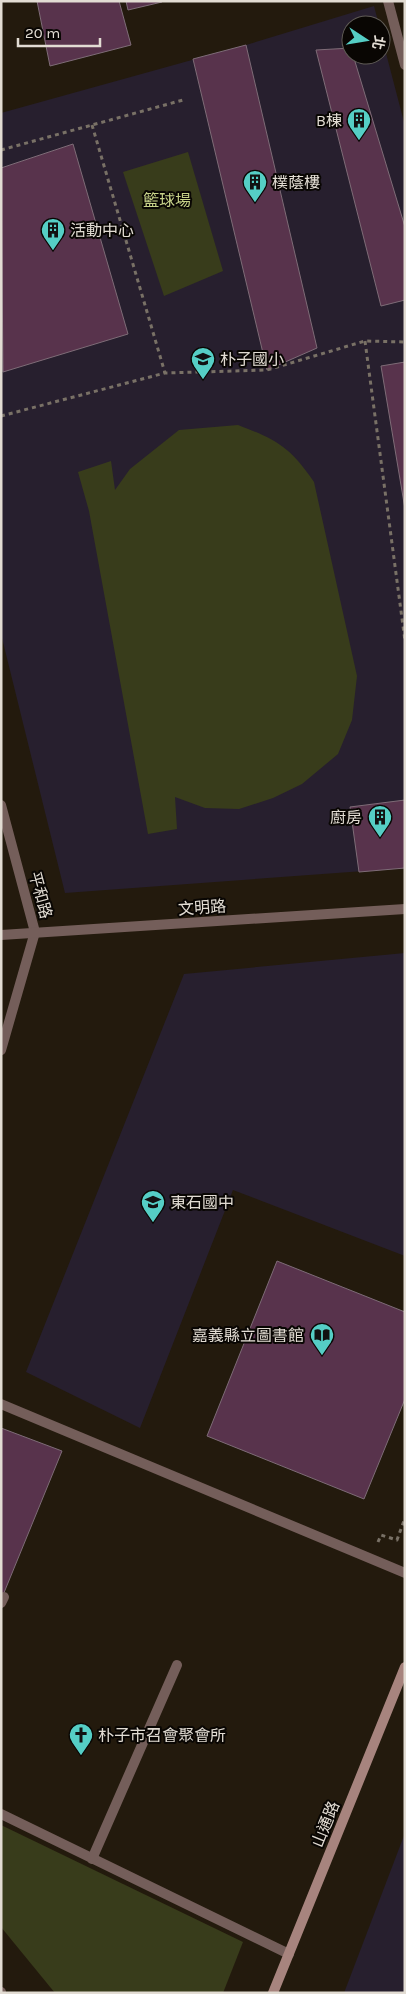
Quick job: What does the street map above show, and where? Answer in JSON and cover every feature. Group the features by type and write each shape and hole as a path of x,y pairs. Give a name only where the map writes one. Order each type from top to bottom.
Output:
{"main road":[{"name":"山通路","path":"274,1993 405,1667"}],"street":[{"path":"388,1 405,65"},
{"name":"平和路","path":"1,805 35,932 1,1050"},
{"name":"文明路","path":"1,935 405,909"},
{"path":"1,1404 405,1573"},
{"path":"92,1859 177,1665"},
{"path":"1,1814 289,1954"}],"path":[{"path":"1,150 183,100"},
{"path":"92,125 165,373"},
{"path":"365,341 405,641"},
{"path":"1,416 165,373 267,370 365,341 405,342"},
{"path":"397,1540 405,1518"}],"shaded area":[{"name":"朴子國小","path":"374,6 376,15 344,15"},
{"name":"朴子國小","path":"341,16 341,65 389,65 405,126 405,868 65,893 1,634 1,113 246,45"},
{"name":"東石國中","path":"405,953 405,1256 233,1190 140,1428 26,1372 184,974"},
{"path":"405,1833 405,1993 344,1993"}],"green space":[{"name":"籃球場","path":"188,152 223,271 164,296 123,172"},
{"path":"238,425 263,435 282,446 297,460 314,482 357,676 352,720 338,754 302,784 273,798 239,809 205,808 175,797 177,829 148,834 89,511 78,472 111,461 115,490 130,469 179,430"},
{"path":"1,1825 243,1942 223,1993 55,1993 1,1927"}],"building":[{"path":"37,1 119,1 131,45 50,66"},
{"path":"126,1 162,1 162,2 128,10"},
{"name":"樸蔭樓","path":"246,45 317,348 267,370 193,59"},
{"name":"B棟","path":"341,49 341,65 356,65 405,227 405,300 381,306 316,50"},
{"name":"活動中心","path":"73,144 128,334 3,372 1,168"},
{"path":"405,362 405,509 381,366"},
{"name":"廚房","path":"405,800 405,868 359,872 350,807"},
{"name":"嘉義縣立圖書館","path":"277,1261 405,1312 405,1399 364,1499 207,1436"},
{"path":"1,1428 62,1451 1,1600"}],"place":[{"name":"B棟","path":"359,141"},
{"name":"樸蔭樓","path":"255,203"},
{"name":"活動中心","path":"53,251"},
{"name":"朴子國小","path":"203,380"},
{"name":"廚房","path":"380,838"},
{"name":"東石國中","path":"153,1223"},
{"name":"嘉義縣立圖書館","path":"322,1356"},
{"name":"朴子市召會聚會所","path":"81,1756"}]}
